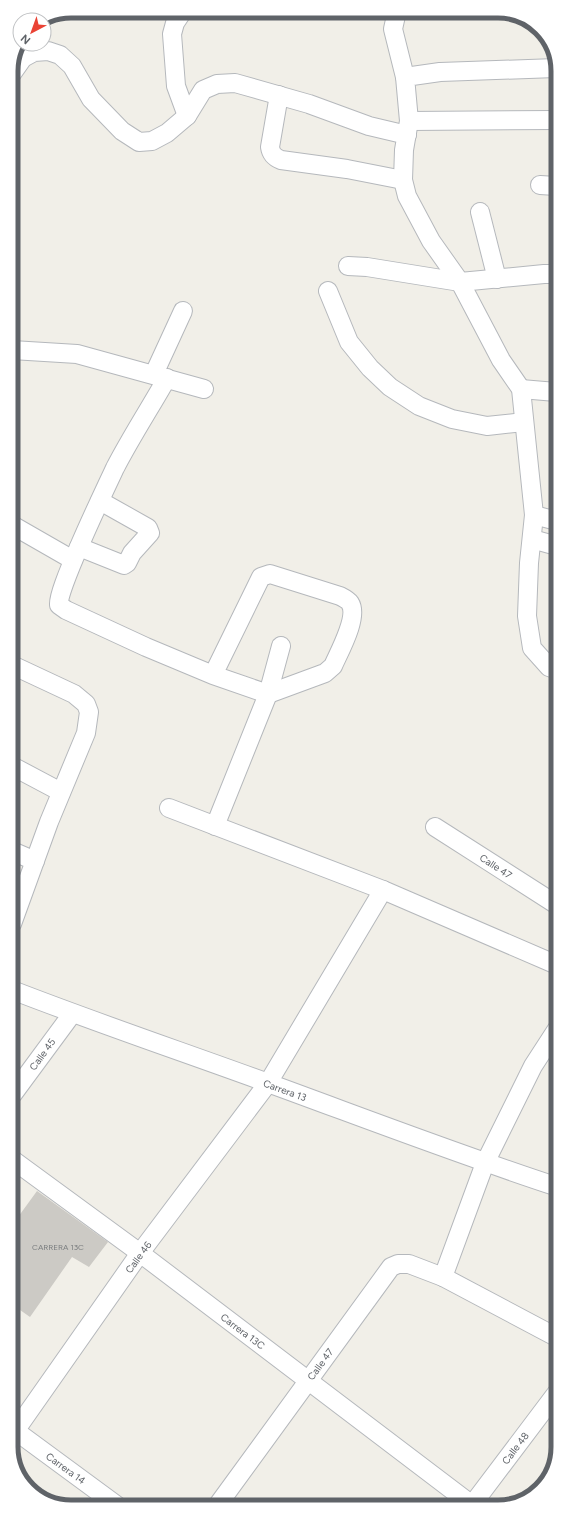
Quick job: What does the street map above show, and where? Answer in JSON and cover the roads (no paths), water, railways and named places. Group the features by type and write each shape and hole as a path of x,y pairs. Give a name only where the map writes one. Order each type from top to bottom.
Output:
{"street":[{"path":"178,18 175,23 172,34 176,86 187,116"},
{"path":"395,18 393,29 405,78 408,128 404,150 403,180 407,196 431,241 460,282 501,360 521,389 534,515 527,616 532,648 551,668"},
{"path":"19,64 23,58 34,52 48,51 60,55 72,66 91,99 122,131 139,142 152,141 167,133 187,116 203,90 217,84 235,83 334,112 369,126 408,128 551,120"},
{"path":"405,78 440,72 551,68"},
{"path":"279,95 270,147 271,153 275,157 281,160 347,169 403,180"},
{"path":"480,212 497,279"},
{"path":"348,266 367,267 460,282 551,274"},
{"path":"328,291 349,342 370,368 390,388 419,406 452,419 487,426 524,422"},
{"path":"183,311 161,376 115,468 58,598 59,605 62,607 146,647 213,675 268,694 325,672 333,666 351,622 352,608 350,601 340,596 274,575 270,574 261,577 213,675"},
{"path":"18,350 77,354 204,389"},
{"path":"521,389 551,392"},
{"path":"18,528 76,554 124,565 150,532 148,528 100,501"},
{"path":"534,515 551,519"},
{"path":"532,540 551,545"},
{"path":"215,826 268,694 281,646"},
{"path":"18,668 74,694 88,708 89,718 86,733 61,792 18,908"},
{"path":"18,769 61,792"},
{"path":"169,808 382,890 551,962"},
{"name":"Calle 47","path":"435,827 551,901"},
{"path":"18,854 35,862"},
{"name":"Calle 46","path":"18,1426 140,1253 268,1083 382,890"},
{"name":"Carrera 13","path":"18,992 72,1014 268,1083 485,1163 551,1185"},
{"name":"Calle 45","path":"18,1087 72,1014"},
{"path":"443,1277 485,1163 533,1066 551,1038"},
{"name":"Carrera 13C","path":"18,1164 140,1253 465,1500"},
{"name":"Calle 47","path":"221,1500 390,1267 398,1264 409,1264 443,1277 551,1334"},
{"name":"Calle 48","path":"476,1500 551,1400"},
{"name":"Carrera 14","path":"18,1435 109,1500"}]}
